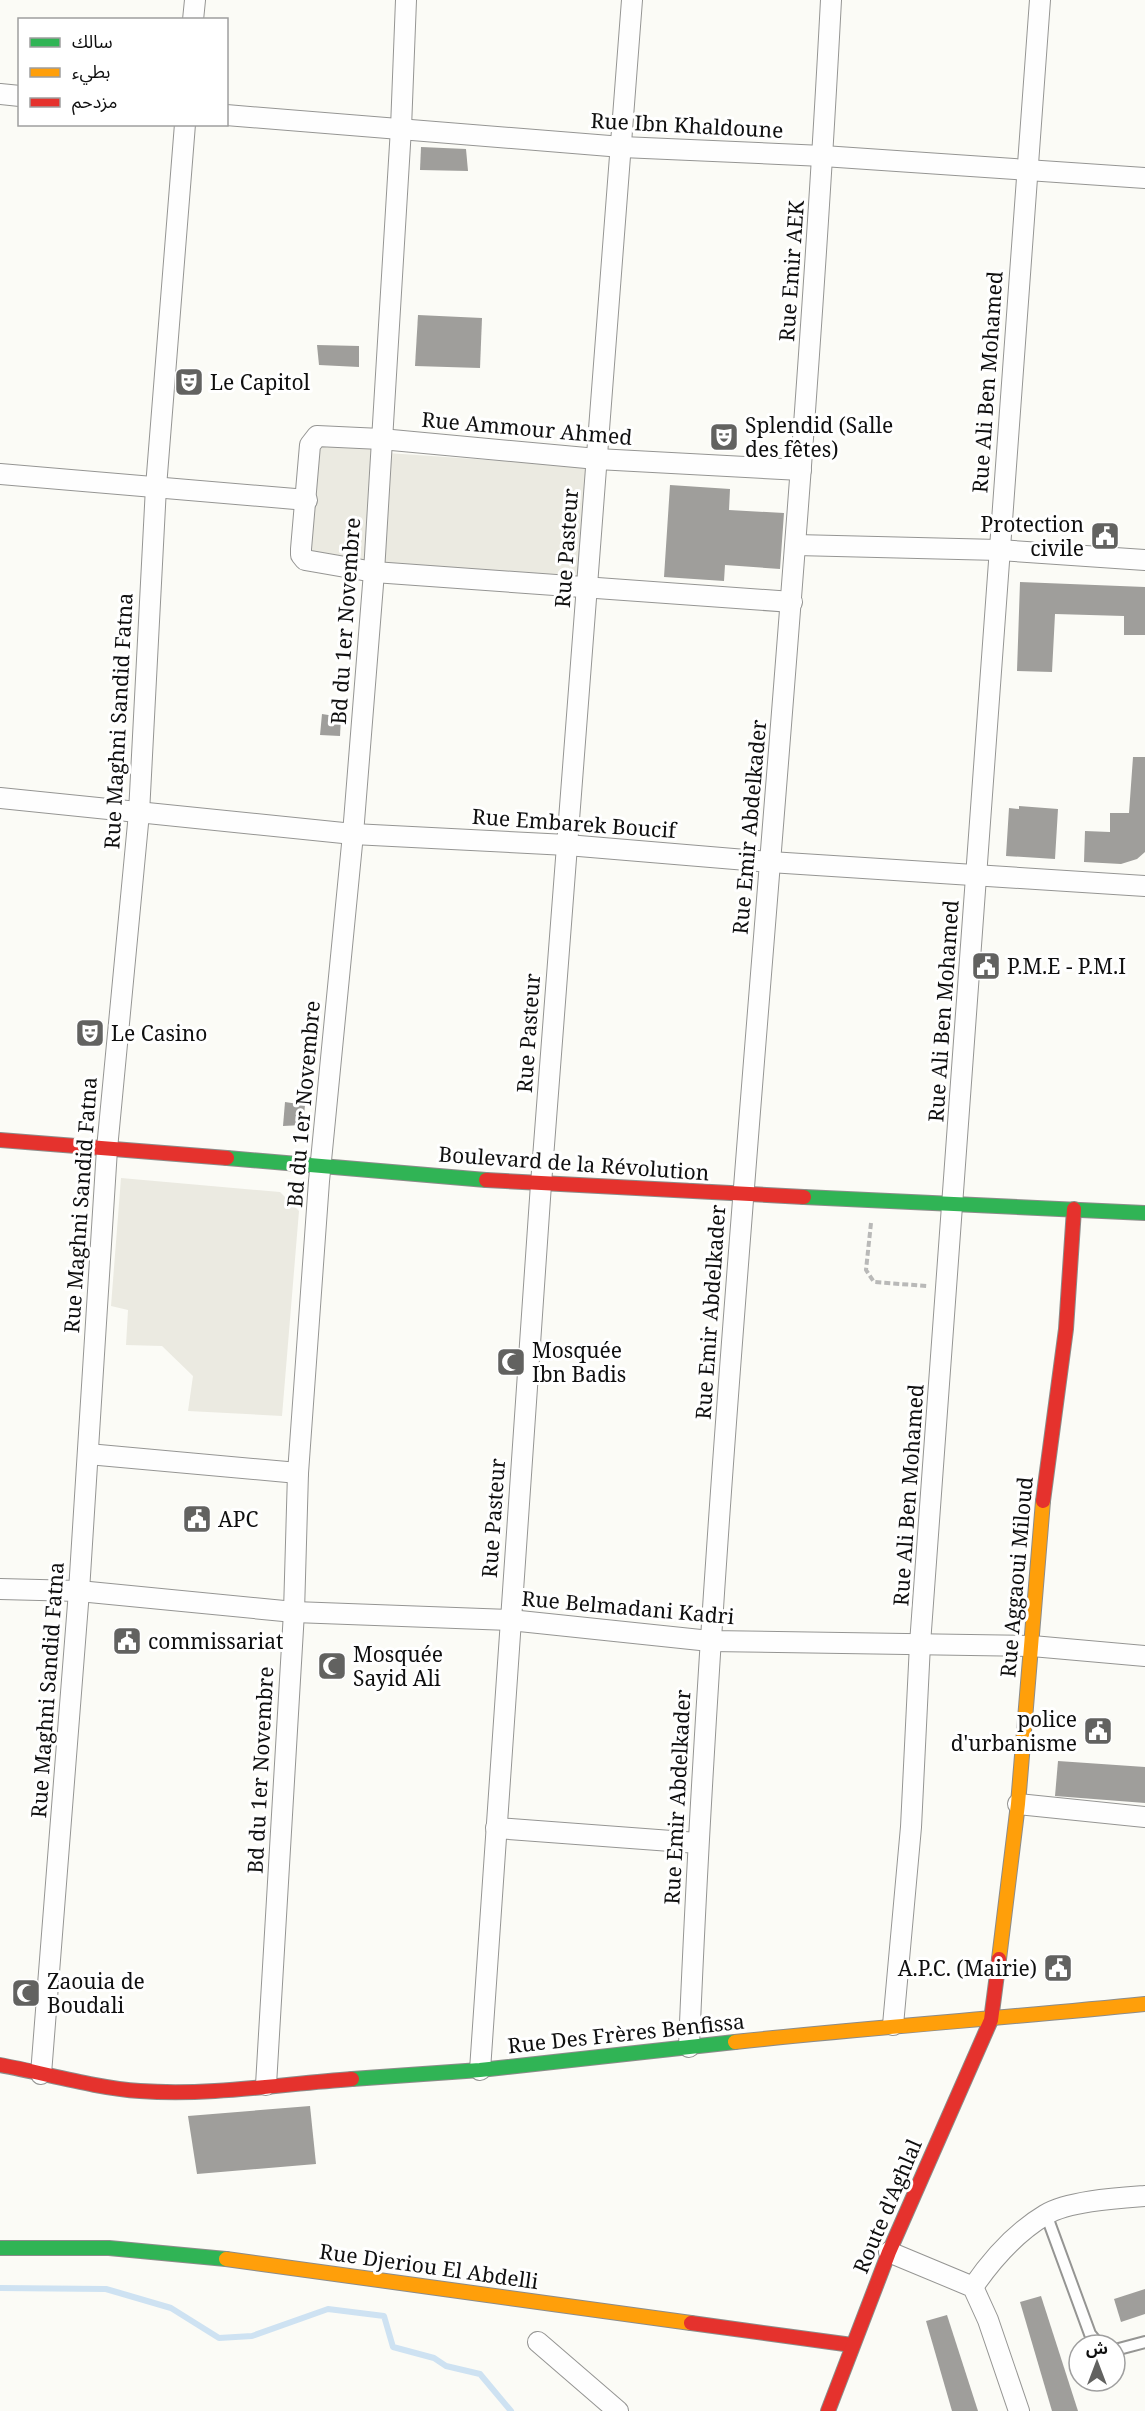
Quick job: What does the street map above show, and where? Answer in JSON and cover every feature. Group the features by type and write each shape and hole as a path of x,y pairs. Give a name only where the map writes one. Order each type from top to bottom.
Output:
{"main road":[{"name":"Boulevard de la Révolution","path":"0,1140 107,1149 320,1173 743,1196 1074,1209 1145,1214"},
{"name":"Rue Aggaoui Miloud","path":"991,2020 1018,1804 1045,1477 1066,1329 1074,1209"},
{"name":"Rue Des Frères Benfissa","path":"0,2065 138,2091 204,2093 266,2085 480,2070 893,2025 991,2020 1145,2004"},
{"name":"Route d'Aghlal","path":"828,2411 889,2252 991,2020"},
{"name":"Rue Djeriou El Abdelli","path":"0,2248 109,2248 196,2255 852,2344"}],"street":[{"path":"193,18 195,0"},
{"name":"Bd du 1er Novembre","path":"266,2085 294,1612 298,1473 320,1173 353,834 374,572 401,129 406,0"},
{"name":"Rue Pasteur","path":"480,2070 541,1184 632,0"},
{"name":"Rue Emir AEK","path":"796,545 823,156 831,0"},
{"name":"Rue Ali Ben Mohamed","path":"893,2025 910,1827 920,1644 948,1288 1026,169 1040,0"},
{"path":"0,94 18,96"},
{"name":"Rue Ibn Khaldoune","path":"228,115 622,147 823,156 1145,178"},
{"name":"Rue Maghni Sandid Fatna","path":"41,2074 79,1591 107,1149 139,813 156,487 185,126"},
{"name":"Rue Ammour Ahmed","path":"792,602 374,572 302,558 301,549 312,439 316,436 381,439 597,459 801,470"},
{"path":"0,474 307,500"},
{"path":"796,545 999,550 1145,560"},
{"name":"Rue Emir Abdelkader","path":"689,2047 710,1641 743,1196 796,545"},
{"name":"Rue Embarek Boucif","path":"0,798 353,834 567,845 770,862 1145,886"},
{"path":"88,1454 298,1473"},
{"name":"Rue Belmadani Kadri","path":"0,1589 79,1591 294,1612 510,1620 710,1641 1032,1646 1145,1656"},
{"path":"1018,1804 1145,1817"},
{"path":"496,1828 698,1843"},
{"path":"974,2287 999,2251 1046,2214 1080,2205 1145,2196"},
{"path":"889,2252 974,2287 981,2301 1019,2411"},
{"path":"538,2342 618,2411"}],"lane":[{"path":"1046,2214 1090,2333"},
{"path":"1127,2347 1145,2342"}],"path":[{"path":"873,1201 866,1270 874,1282 948,1288"}],"shaded area":[{"path":"319,439 375,440 364,561 311,559"},
{"path":"388,453 590,467 581,584 379,570"},
{"path":"121,1178 280,1192 299,1211 282,1416 188,1411 193,1376 162,1346 126,1345 128,1310 111,1306"}],"building":[{"path":"421,147 466,149 468,171 420,170"},
{"path":"418,315 482,318 480,368 415,366"},
{"path":"317,345 359,346 359,367 319,365"},
{"path":"670,485 730,489 729,510 784,513 780,569 725,565 724,581 664,577"},
{"path":"1020,582 1145,587 1145,635 1124,635 1124,616 1055,614 1052,672 1017,671"},
{"path":"322,714 341,717 340,736 320,735"},
{"path":"1133,757 1145,757 1145,852 1137,859 1121,864 1084,862 1085,831 1110,832 1110,813 1129,813"},
{"path":"1019,806 1058,809 1055,859 1006,856 1009,808 1019,809"},
{"path":"285,1102 305,1105 303,1125 283,1126"},
{"path":"1058,1761 1145,1767 1145,1803 1055,1796"},
{"path":"310,2106 316,2164 197,2174 188,2116"},
{"path":"1145,2289 1145,2314 1121,2322 1114,2299"},
{"path":"1041,2296 1067,2377 1067,2393 1072,2393 1078,2411 1052,2411 1020,2302"},
{"path":"947,2315 978,2411 952,2411 926,2321"}],"waterway":[{"path":"0,2288 106,2289 171,2308 219,2338 252,2336 328,2309 384,2316 393,2347 434,2358 446,2366 480,2374 511,2411"}],"traffic: fast":[{"path":"227,1158 486,1180"},
{"path":"804,1197 1145,1213"},
{"path":"352,2079 480,2070 735,2042"},
{"path":"0,2248 109,2248 226,2259"}],"traffic: slow":[{"path":"999,1959 1018,1804 1043,1501"},
{"path":"735,2042 1145,2004"},
{"path":"226,2259 691,2323"}],"traffic: jam":[{"path":"0,1140 227,1158"},
{"path":"486,1180 804,1197"},
{"path":"1043,1501 1066,1329 1074,1209"},
{"path":"828,2411 889,2252 991,2020 999,1959"},
{"path":"0,2065 106,2087 140,2091 220,2091 352,2079"},
{"path":"691,2323 852,2345"}],"place":[{"name":"Le Capitol","path":"189,382"},
{"name":"Splendid (Salle des fêtes)","path":"724,437"},
{"name":"Protection civile","path":"1105,536"},
{"name":"P.M.E - P.M.I","path":"986,966"},
{"name":"Le Casino","path":"90,1033"},
{"name":"Mosquée Ibn Badis","path":"511,1362"},
{"name":"APC","path":"197,1519"},
{"name":"commissariat","path":"127,1641"},
{"name":"Mosquée Sayid Ali","path":"332,1666"},
{"name":"police d'urbanisme","path":"1098,1731"},
{"name":"A.P.C. (Mairie)","path":"1058,1968"},
{"name":"Zaouia de Boudali","path":"26,1993"}]}
